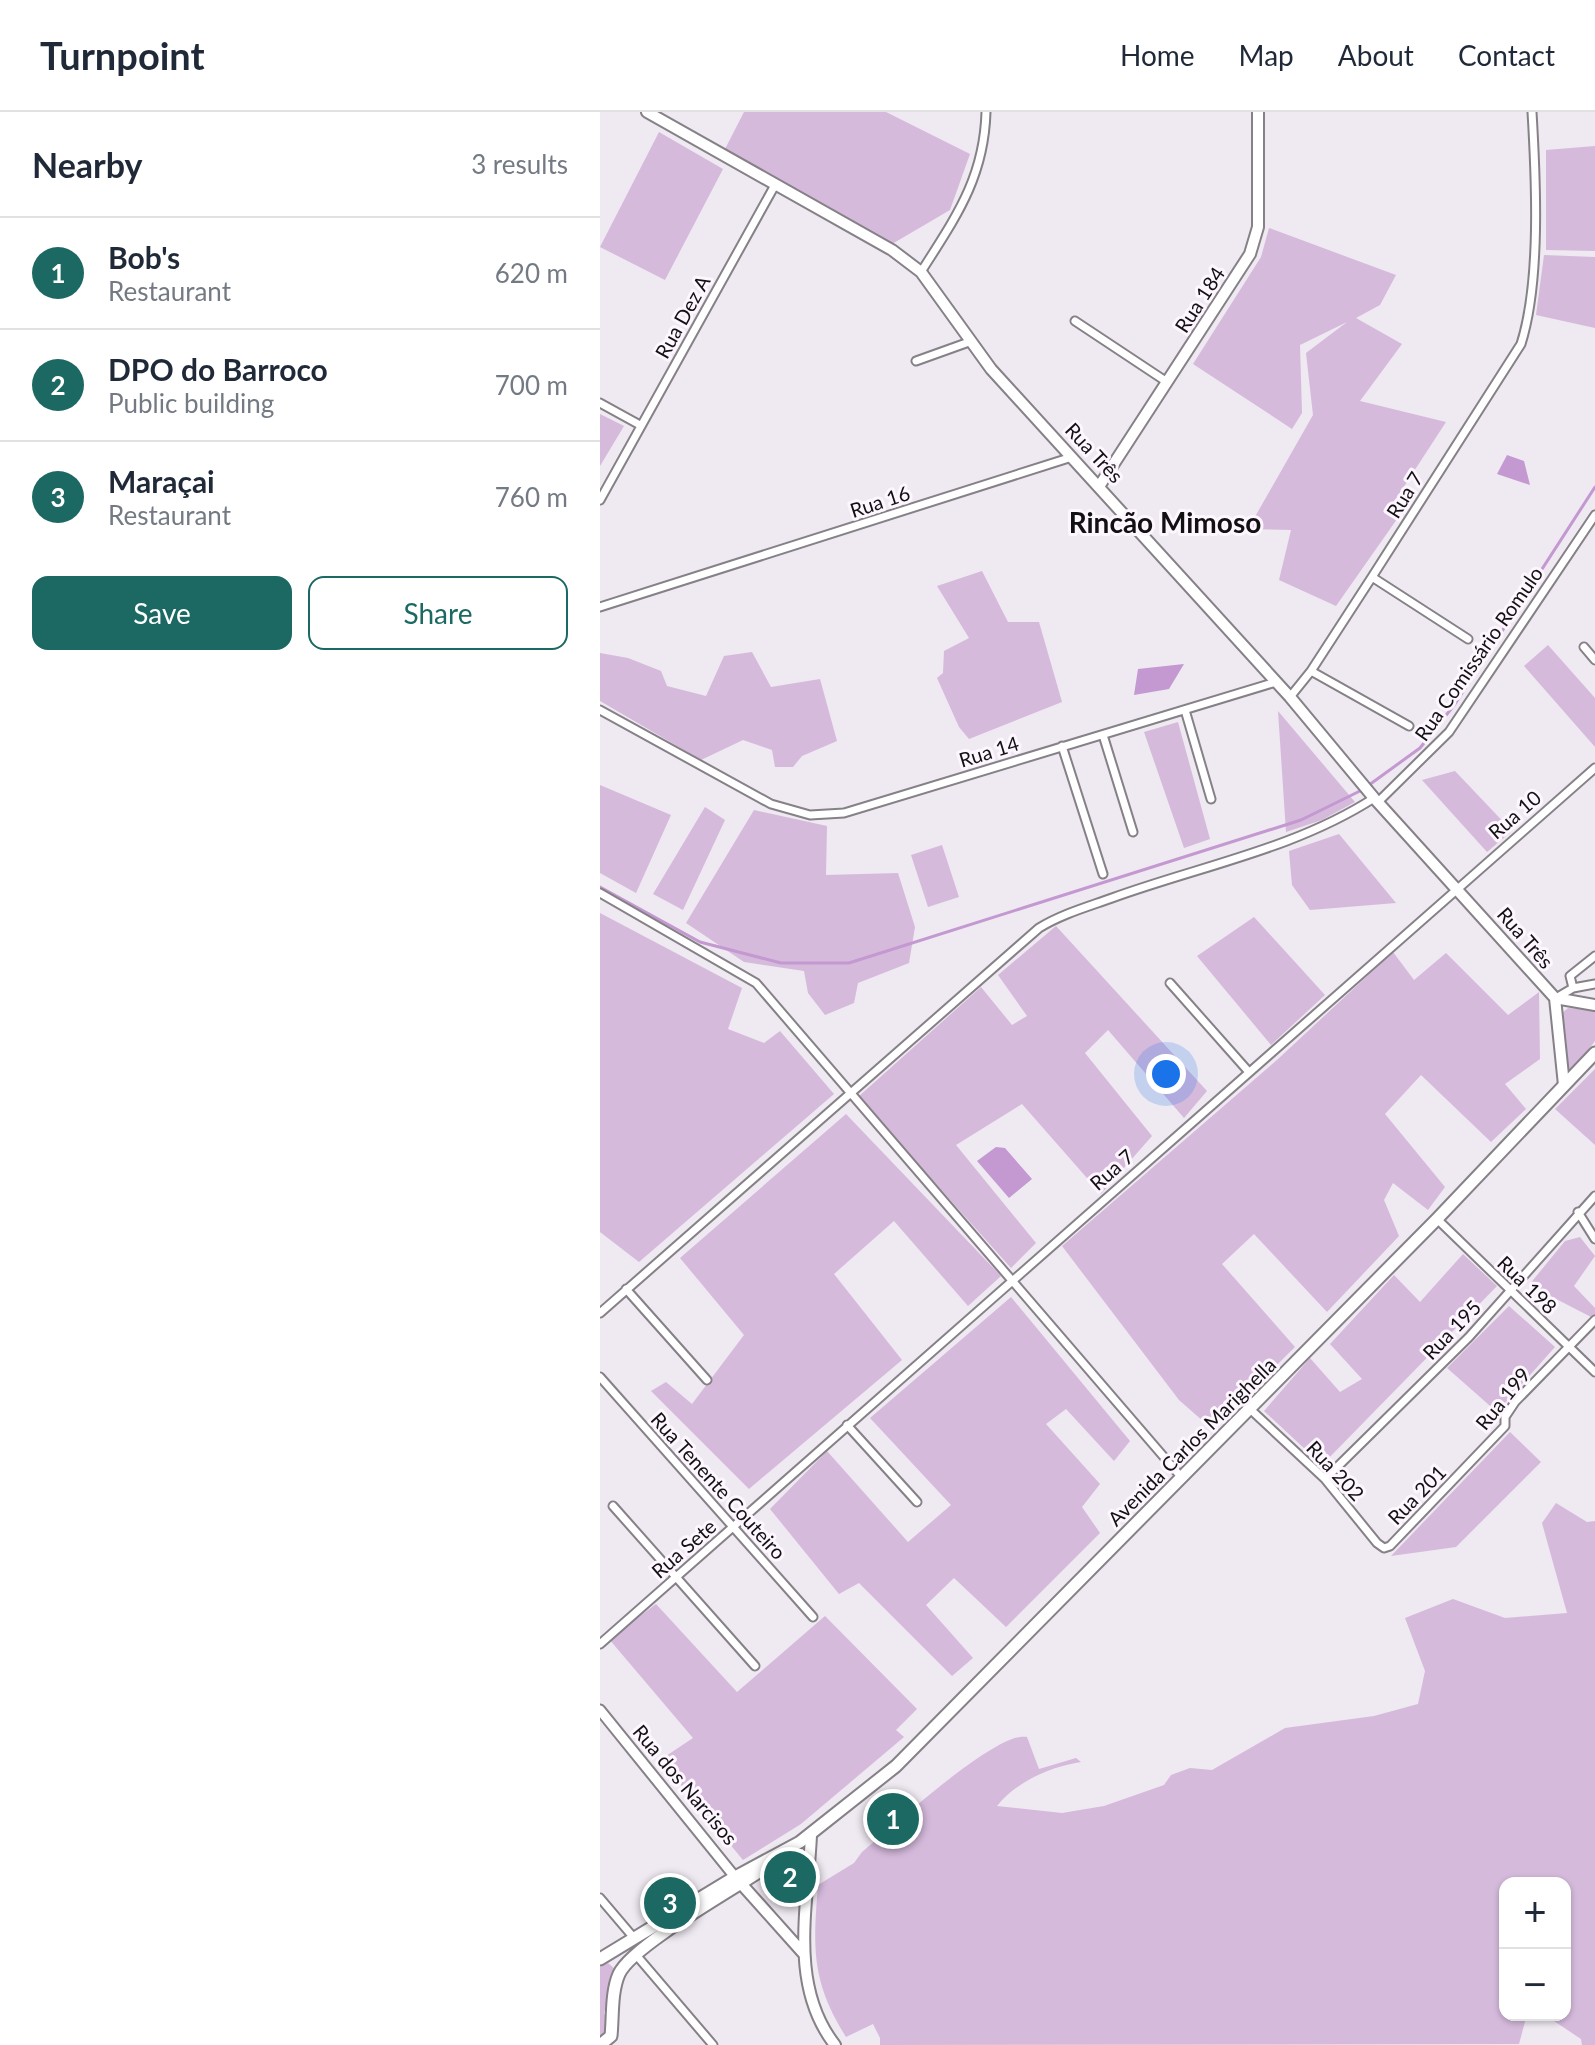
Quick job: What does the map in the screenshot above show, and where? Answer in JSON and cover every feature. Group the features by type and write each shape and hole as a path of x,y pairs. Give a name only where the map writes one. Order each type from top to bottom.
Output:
{"main road":[{"name":"Rua Três","path":"647,112 892,250 921,272 969,342 1290,697 1376,800 1555,998 1564,1085"},
{"name":"Rua 184","path":"1100,485 1236,280 1254,242 1258,211 1258,112"},
{"name":"Rua Três","path":"1555,998 1595,1005"},
{"name":"Avenida Carlos Marighella","path":"604,1957 738,1881 811,1835 896,1766 1437,1219 1595,1053"},
{"path":"811,1835 804,1954 816,2017 835,2045"},
{"name":"Avenida Carlos Marighella","path":"621,1970 738,1881"},
{"path":"738,1881 804,1954"},
{"path":"600,2045 612,2041 621,1970 618,1960 604,1957"}],"street":[{"path":"921,272 974,182 984,145 986,112"},
{"name":"Rua 7","path":"1290,697 1311,671 1521,344 1530,303 1537,178 1532,112"},
{"name":"Rua Dez A","path":"640,425 775,185"},
{"path":"1075,321 1167,382"},
{"path":"916,361 969,342"},
{"path":"600,403 640,425 600,500"},
{"name":"Rua 16","path":"600,607 1072,457"},
{"name":"Rua Comissário Romulo","path":"626,1289 1048,923 1144,886 1241,858 1316,830 1376,800 1449,732 1595,515"},
{"path":"1372,577 1468,639"},
{"path":"1584,647 1595,660"},
{"path":"1311,671 1409,726"},
{"name":"Rua 14","path":"600,710 771,804 810,815 844,813 1276,682"},
{"path":"1185,710 1211,799"},
{"path":"1103,735 1133,832"},
{"path":"1062,746 1103,874"},
{"name":"Rua 10","path":"1457,887 1595,768"},
{"name":"Rua 7","path":"788,1477 1457,887"},
{"path":"600,893 749,977 1182,1478"},
{"path":"1573,988 1570,976 1595,956"},
{"path":"1170,983 1248,1071"},
{"path":"1555,998 1573,988 1595,984"},
{"name":"Rua 195","path":"1325,1479 1458,1348 1595,1196"},
{"path":"1578,1212 1595,1239"},
{"name":"Rua 198","path":"1437,1219 1595,1372"},
{"path":"600,1313 626,1289 707,1380"},
{"name":"Rua 199","path":"1462,1471 1505,1426 1505,1417 1515,1402 1595,1320"},
{"name":"Rua Tenente Couteiro","path":"600,1377 813,1617"},
{"name":"Rua 202","path":"1250,1409 1325,1479 1377,1543 1384,1548 1396,1541"},
{"path":"847,1425 917,1502"},
{"name":"Rua 201","path":"1396,1541 1462,1471"},
{"name":"Rua Sete","path":"600,1644 788,1477"},
{"path":"613,1506 755,1666"},
{"name":"Rua dos Narcisos","path":"600,1710 738,1881"},
{"path":"600,1898 634,1938"},
{"path":"637,1956 713,2045"}],"shaded area":[{"path":"744,112 886,112 970,154 950,210 892,244 725,149"},
{"path":"659,132 723,169 665,280 600,247"},
{"path":"1595,146 1595,251 1546,250 1546,150"},
{"path":"1269,228 1396,275 1380,305 1356,318 1402,344 1360,401 1446,422 1392,505 1402,512 1336,606 1279,580 1291,530 1248,529 1313,415 1306,353 1347,322 1300,345 1302,413 1292,429 1193,364 1261,257"},
{"path":"1544,255 1595,257 1595,328 1536,315"},
{"path":"600,414 624,426 600,466"},
{"path":"1507,455 1524,461 1530,485 1497,474"},
{"path":"982,571 1008,622 1039,622 1062,702 969,739 959,727 937,678 943,673 944,651 969,638 937,586"},
{"path":"1548,645 1595,698 1595,747 1524,666"},
{"path":"752,652 771,687 820,679 837,741 802,756 793,767 775,767 772,750 743,740 701,760 600,701 600,653 628,658 661,671 667,686 706,696 724,656"},
{"path":"1184,664 1169,689 1134,695 1138,669"},
{"path":"1278,711 1355,802 1322,820 1286,832"},
{"path":"1178,722 1210,839 1184,848 1144,732"},
{"path":"1455,771 1512,831 1487,852 1422,780"},
{"path":"600,785 671,815 636,893 600,873"},
{"path":"705,807 725,820 683,910 653,894"},
{"path":"754,810 827,826 826,875 898,873 915,927 909,963 858,983 854,1003 825,1015 808,993 804,971 744,962 686,923"},
{"path":"1339,834 1396,903 1310,910 1292,885 1289,851"},
{"path":"942,845 959,897 928,907 911,855"},
{"path":"600,913 742,988 728,1029 764,1043 780,1031 834,1094 639,1262 600,1232"},
{"path":"1254,917 1325,995 1271,1045 1197,956"},
{"path":"1056,926 1207,1091 1184,1118 1108,1030 1085,1053 1152,1136 1101,1194 1022,1104 956,1145 1036,1243 1011,1268 858,1097 981,987 1012,1025 1027,1016 998,975"},
{"path":"1393,952 1414,980 1446,953 1508,1015 1539,992 1540,1059 1505,1084 1526,1109 1491,1142 1421,1075 1385,1114 1445,1187 1428,1210 1393,1183 1384,1200 1399,1236 1327,1312 1254,1234 1222,1264 1295,1347 1212,1429 1179,1400 1062,1246 1278,1059"},
{"path":"1568,1008 1595,1010 1595,1041 1570,1073 1566,1070 1561,1014"},
{"path":"1595,1069 1595,1145 1555,1109"},
{"path":"846,1114 1001,1276 968,1306 894,1221 834,1274 902,1360 749,1489 651,1391 666,1382 692,1404 744,1335 680,1258"},
{"path":"996,1147 1005,1148 1032,1179 1009,1198 977,1161"},
{"path":"1580,1237 1595,1256 1574,1286 1595,1308 1595,1319 1529,1285 1565,1241"},
{"path":"1463,1254 1497,1286 1322,1465 1264,1411 1310,1358 1340,1392 1362,1379 1330,1344 1394,1275 1420,1302"},
{"path":"1011,1297 1130,1441 1114,1461 1066,1409 1046,1424 1100,1484 1082,1507 1100,1533 1006,1627 954,1578 926,1605 973,1658 952,1676 859,1583 839,1594 770,1509 827,1451 908,1542 951,1505 870,1418"},
{"path":"1509,1306 1555,1347 1497,1412 1447,1368"},
{"path":"1510,1432 1541,1462 1456,1547 1391,1556"},
{"path":"1556,1503 1587,1522 1595,1521 1595,2045 1582,2045 1581,2039 1554,2021 1571,2021 1571,1877 1499,1877 1499,2021 1525,2021 1519,2044 880,2045 873,2024 846,2037 820,1981 815,1946 818,1885 854,1863 862,1852 918,1804 992,1749 1012,1739 1027,1737 1039,1769 1076,1758 1081,1762 1035,1776 1014,1789 997,1806 1062,1813 1104,1806 1164,1785 1171,1775 1190,1768 1212,1770 1285,1728 1374,1716 1418,1704 1425,1671 1405,1618 1453,1599 1505,1618 1567,1613 1542,1523"},
{"path":"656,1604 737,1692 825,1616 917,1709 896,1730 904,1737 801,1824 743,1860 660,1760 693,1738 609,1639"},
{"path":"608,1963 616,1970 604,2013 608,2026 600,2038 600,1967"}],"waterway":[{"path":"1369,785 1420,748 1455,704 1595,487"},
{"path":"600,887 700,942 781,963 849,963 1301,820 1362,790"}],"place":[{"name":"Bob's","path":"893,1819"},
{"name":"DPO do Barroco","path":"790,1877"},
{"name":"Maraçai","path":"670,1903"}],"district":[{"name":"Rincão Mimoso","path":"1165,523"}]}
